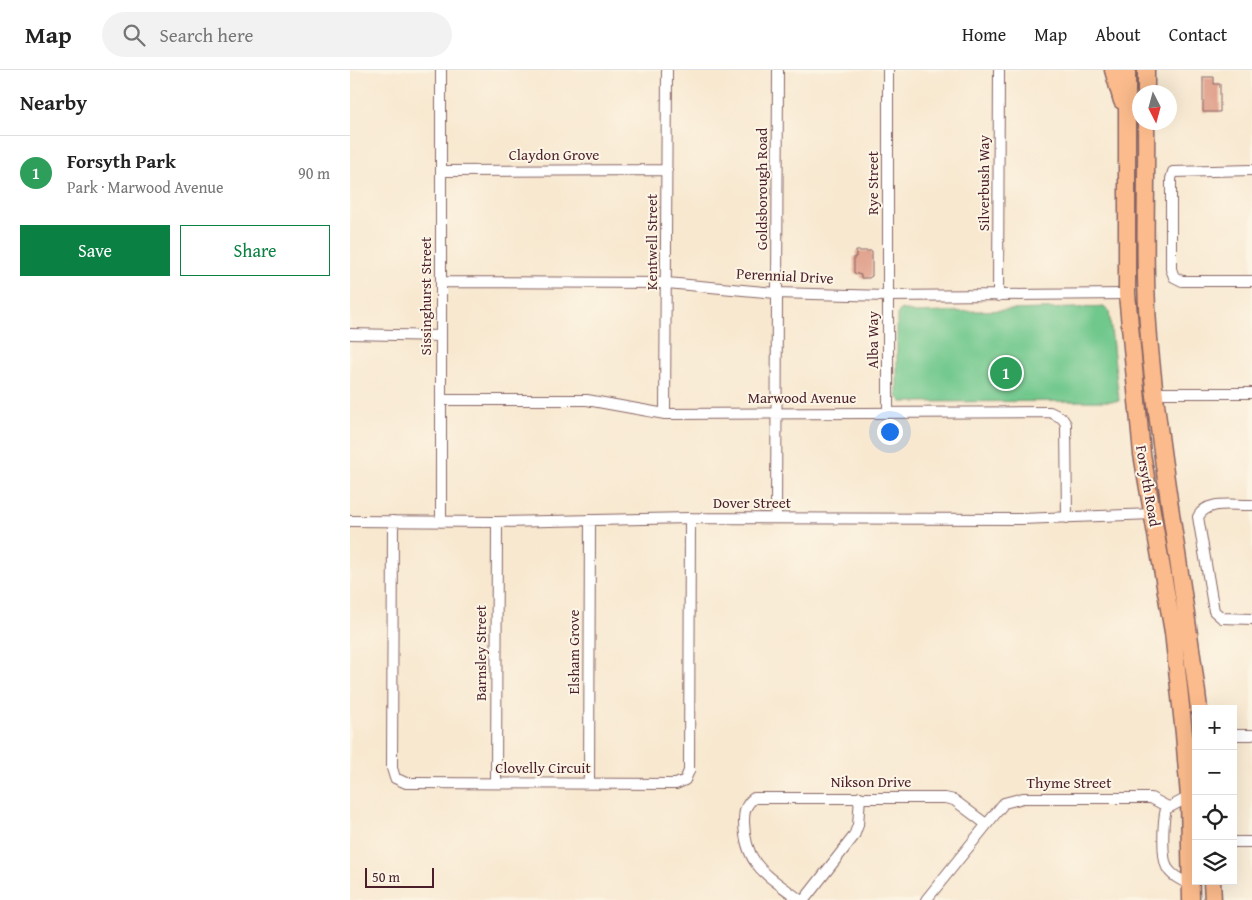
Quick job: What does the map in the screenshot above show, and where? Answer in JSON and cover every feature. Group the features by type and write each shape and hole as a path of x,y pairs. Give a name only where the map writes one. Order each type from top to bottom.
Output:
{"highway":[{"path":"1113,70 1128,128"},
{"name":"Forsyth Road","path":"1127,70 1128,294 1142,454 1190,734 1188,797 1193,840"},
{"path":"1146,85 1147,71"},
{"name":"Forsyth Road","path":"1146,130 1146,294 1161,450 1190,632 1199,705"},
{"path":"1128,294 1146,294"},
{"path":"1153,514 1171,512"},
{"name":"Forsyth Road","path":"1191,893 1192,868"},
{"path":"1212,885 1212,900"}],"street":[{"name":"Sissinghurst Street","path":"441,70 441,522"},
{"name":"Kentwell Street","path":"665,414 667,70"},
{"name":"Goldsborough Road","path":"776,518 778,70"},
{"name":"Rye Street","path":"887,296 888,70"},
{"name":"Silverbush Way","path":"998,296 1000,70"},
{"name":"Claydon Grove","path":"441,171 667,170"},
{"path":"1252,170 1182,170 1172,173 1171,268 1174,277 1187,282 1252,280"},
{"name":"Perennial Drive","path":"441,282 667,283 776,293 887,296 1128,294"},
{"name":"Alba Way","path":"887,296 888,413"},
{"path":"350,334 441,336"},
{"path":"1156,393 1252,393"},
{"name":"Marwood Avenue","path":"442,400 587,400 665,414 1050,412 1058,415 1066,424 1067,518"},
{"path":"1252,505 1210,506 1203,510 1198,517 1212,603 1216,614 1226,619 1252,619"},
{"name":"Dover Street","path":"350,521 497,522 690,518 1067,518 1153,514"},
{"name":"Clovelly Circuit","path":"393,521 392,774 396,778 406,783 676,784 685,780 688,775 690,518"},
{"name":"Elsham Grove","path":"589,784 590,520"},
{"name":"Barnsley Street","path":"496,783 497,522"},
{"path":"1237,735 1252,734"},
{"name":"Nikson Drive","path":"802,900 754,863 749,854 745,843 744,812 750,801 760,797 860,797 954,800 986,824"},
{"path":"802,900 854,836 858,824 860,797"},
{"path":"1188,797 1168,807 1164,817 1165,863 1191,893"},
{"name":"Thyme Street","path":"926,900 1004,803 1023,798 1152,798 1168,807"},
{"path":"1237,842 1252,842"}],"green space":[{"path":"1105,307 1109,311 1119,401 902,402 897,397 897,315 901,309 915,313"}],"building":[{"path":"1203,77 1214,77 1214,84 1220,84 1220,112 1203,112"},
{"path":"856,251 872,251 872,276 869,278 861,278 861,275 854,273"}],"place":[{"name":"Forsyth Park","path":"1006,373"}]}
